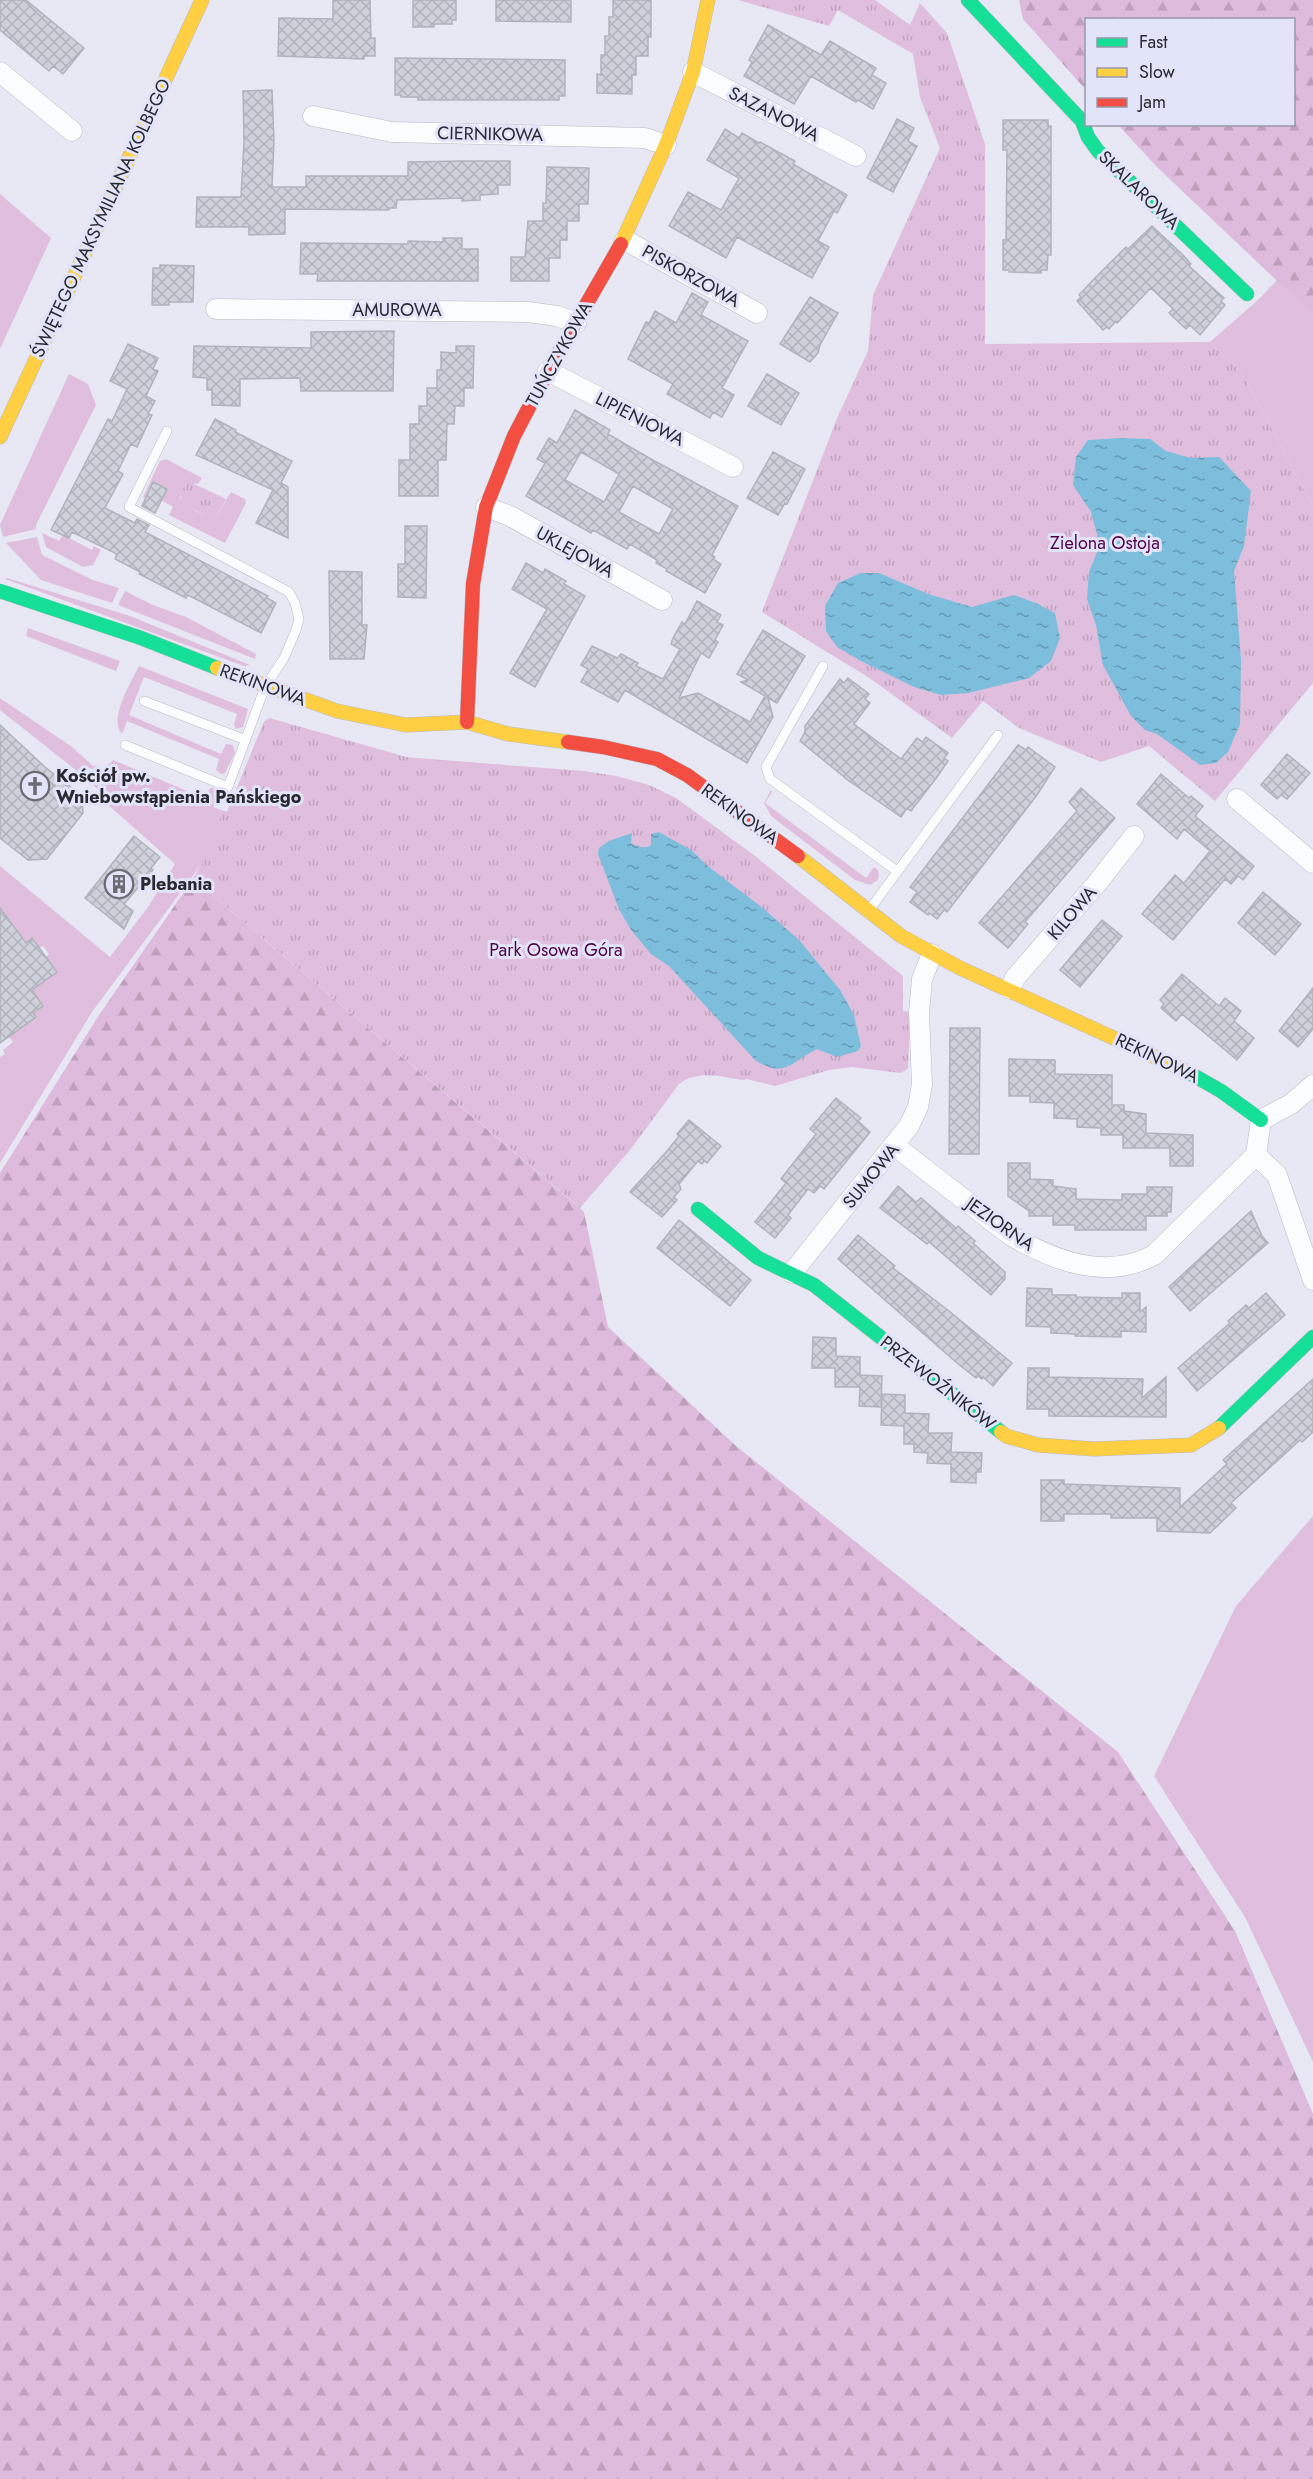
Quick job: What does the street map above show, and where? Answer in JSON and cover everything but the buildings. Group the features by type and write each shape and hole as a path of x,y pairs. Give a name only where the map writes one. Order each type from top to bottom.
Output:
{"street":[{"name":"ŚWIĘTEGO MAKSYMILIANA KOLBEGO","path":"0,437 202,0"},
{"name":"TUŃCZYKOWA","path":"467,722 473,584 486,507 514,436 548,371 625,240 666,145 693,72 708,0"},
{"name":"SKALAROWA","path":"968,0 1082,121 1088,137 1098,151 1247,294"},
{"path":"0,72 72,131"},
{"name":"SAZANOWA","path":"693,72 856,156"},
{"name":"CIERNIKOWA","path":"313,116 392,132 645,138 666,145"},
{"name":"PISKORZOWA","path":"625,240 757,313"},
{"name":"AMUROWA","path":"216,309 528,312 576,322"},
{"name":"LIPIENIOWA","path":"548,371 734,467"},
{"name":"UKLEJOWA","path":"486,507 510,516 662,600"},
{"name":"REKINOWA","path":"0,591 141,638 265,687 337,711 406,725 467,722 508,734 603,747 657,759 687,775 901,936 960,968 1190,1073 1261,1120"},
{"path":"1237,799 1313,863"},
{"name":"KILOWA","path":"1010,989 1016,978 1134,837"},
{"name":"SUMOWA","path":"792,1273 895,1146 909,1126 918,1107 922,1084 919,1013 922,979 932,954"},
{"path":"1313,1085 1292,1104 1261,1120 1256,1155 1277,1175 1313,1280"},
{"name":"JEZIORNA","path":"895,1146 1011,1235 1029,1246 1058,1260 1102,1267 1139,1263 1154,1255 1256,1155"},
{"path":"698,1209 758,1258 792,1273"},
{"name":"PRZEWOŹNIKÓW","path":"792,1273 814,1285 1006,1436 1038,1445 1094,1449 1191,1445 1221,1427 1313,1337"}],"lane":[{"path":"0,412 15,405"},
{"path":"125,745 228,787 265,687 284,658 299,619 295,603 289,592 129,507 167,431"},
{"path":"823,666 766,767 770,779 897,871"},
{"path":"144,700 246,740"},
{"path":"868,910 998,735"}],"green space":[{"name":"Zielona Ostoja","path":"738,0 875,0 910,25 920,3 947,33 985,144 985,344 1210,342 1242,373 1313,507 1313,683 1215,801 1149,746 1101,762 1019,728 983,701 952,738 871,679 762,612 838,416 868,351 873,295 940,148 920,97 913,54 838,10 829,26"},
{"path":"1019,0 1313,0 1313,315 1157,167 1119,126 1295,126 1295,18 1085,18 1085,89 1023,19"},
{"path":"0,194 51,238 0,349"},
{"path":"1277,280 1313,315 1313,507 1242,373 1210,342"},
{"path":"69,374 88,384 96,405 36,529 3,537 0,525"},
{"path":"166,459 202,478 198,484 186,483 180,497 186,505 196,511 216,517 231,492 245,499 246,503 225,543 169,515 173,507 161,500 153,482 145,498 143,497 160,461"},
{"path":"188,481 226,499 216,517 209,517 183,504 180,493"},
{"path":"42,533 59,541 63,535 92,550 94,546 101,550 93,565 83,567 46,547"},
{"path":"37,537 42,555 93,580 119,588 112,603 41,580 6,543"},
{"path":"5,579 130,616 250,665 244,666"},
{"path":"125,591 153,605 186,617 256,654 255,659 118,605"},
{"path":"28,628 120,661 116,671 26,636"},
{"path":"139,666 248,709 243,727 236,729 234,725 237,714 144,677 129,715 221,754 226,744 233,745 235,753 225,773 221,774 216,770 219,759 127,721 122,734 118,728 119,711"},
{"path":"0,698 72,747 93,766 97,765 93,769 89,768 86,775 82,775 0,710"},
{"path":"269,718 404,757 506,765 193,879 200,866 92,1012 0,1163 0,1057 5,1054 3,1050 13,1042 5,1032 43,1005 32,990 56,972 46,957 49,954 43,946 39,948 32,938 22,946 7,917 3,919 0,914 0,866 110,957 148,907 175,864 105,802 103,794 93,785 94,781 113,760 204,798 210,788 215,788 217,796 213,807 227,812 264,722"},
{"name":"Park Osowa Góra","path":"269,718 410,758 584,771 616,776 649,785 676,798 755,856 903,976 903,1011 910,1012 908,1069 900,1073 852,1067 829,1070 775,1086 747,1079 710,1075 687,1079 679,1084 630,1150 580,1208 193,879 205,860 223,811 227,812 264,722"},
{"path":"771,790 765,803 866,878 874,867 876,868 879,873 878,880 870,885 855,880 771,816 764,803"},
{"path":"193,879 584,1212 608,1327 736,1446 1118,1752 1235,1931 1313,2114 1313,2479 0,2479 0,1173 99,1015"},
{"path":"1313,1516 1313,2062 1245,1917 1154,1776 1236,1606"}],"water":[{"path":"1150,439 1166,451 1191,458 1219,457 1251,491 1244,546 1234,571 1241,660 1240,724 1228,752 1216,763 1200,765 1157,734 1145,730 1131,716 1103,665 1096,625 1087,599 1089,572 1100,545 1091,512 1073,485 1076,457 1088,440"},
{"path":"861,573 879,573 928,594 972,607 1014,595 1036,603 1055,613 1060,638 1051,661 1029,678 968,693 941,695 914,687 837,647 826,631 825,606 838,583"},
{"path":"659,832 691,850 800,941 840,990 854,1015 861,1046 858,1051 837,1057 817,1049 787,1067 780,1069 765,1066 755,1060 669,966 651,954 631,930 619,909 598,854 599,848 609,841 632,833 631,843 641,847 649,846 651,845 651,834"}],"traffic: fast":[{"path":"968,0 1082,121 1088,137 1098,151 1247,294"},
{"path":"0,591 141,638 217,668"},
{"path":"1186,1071 1221,1091 1261,1120"},
{"path":"698,1209 758,1258 814,1285 1001,1432"},
{"path":"1219,1428 1313,1337"}],"traffic: slow":[{"path":"0,437 202,0"},
{"path":"621,244 666,145 693,72 708,0"},
{"path":"217,668 337,711 406,725 467,722 508,734 568,742"},
{"path":"798,856 901,936 960,968 1186,1071"},
{"path":"1001,1432 1006,1436 1038,1445 1094,1449 1191,1445 1219,1428"}],"traffic: jam":[{"path":"467,722 473,584 486,507 514,436 548,371 621,244"},
{"path":"568,742 657,759 687,775 798,856"}],"place":[{"name":"Kościół pw. Wniebowstąpienia Pańskiego","path":"35,786"},
{"name":"Plebania","path":"119,884"}]}
